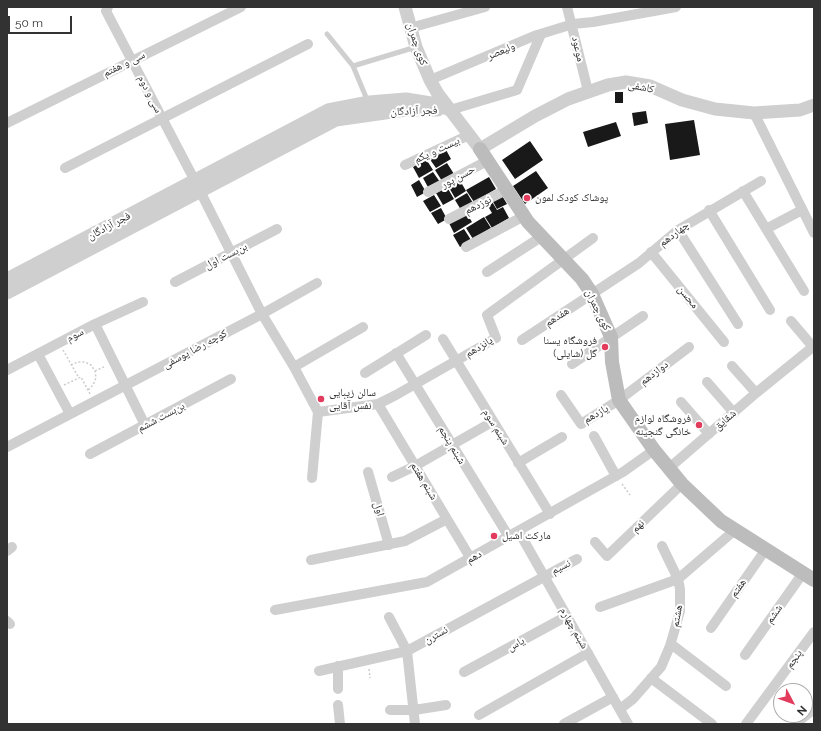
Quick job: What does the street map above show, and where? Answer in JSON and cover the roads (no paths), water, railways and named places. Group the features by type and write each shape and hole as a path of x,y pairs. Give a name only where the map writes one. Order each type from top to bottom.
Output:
{"main road":[{"name":"کوی چمران","path":"484,155 524,216 582,279 592,294 611,337 612,362 619,400 668,469 721,521 808,576"}],"street":[{"name":"سی و دوم","path":"108,7 106,11 195,181"},
{"name":"سی و هفتم","path":"7,123 241,7"},
{"name":"کوی چمران","path":"405,7 416,47 430,80 450,110 484,155"},
{"path":"410,28 485,7"},
{"name":"موعود","path":"567,7 573,24 588,91"},
{"name":"ولیعصر","path":"430,80 541,34 573,24 593,22 676,7"},
{"path":"450,110 517,90 541,34"},
{"path":"65,168 308,44"},
{"name":"کاشفی","path":"484,155 535,116 588,91 608,85 626,82 650,86 682,100 715,109 754,114 800,110 814,105"},
{"name":"فجر آزادگان","path":"7,279 328,110 368,102 406,105"},
{"name":"فجر آزادگان","path":"7,293 336,120 406,105 431,103 450,110"},
{"path":"754,114 814,233"},
{"name":"بیست و یکم","path":"405,165 469,135"},
{"name":"حسن پور","path":"428,192 484,155"},
{"path":"195,181 262,314 294,367 318,412 312,478"},
{"name":"چهاردهم","path":"592,294 639,263 678,230 709,210 761,181"},
{"name":"نوزدهم","path":"449,219 506,190"},
{"path":"743,191 804,291"},
{"path":"709,210 770,310"},
{"path":"766,229 802,210"},
{"path":"466,247 524,216"},
{"name":"بن‌بست اول","path":"175,282 276,229"},
{"path":"678,230 738,324"},
{"path":"487,272 542,237"},
{"name":"پانزدهم","path":"318,412 378,404 496,338 487,315 564,261 593,238"},
{"name":"محسن","path":"651,252 724,342"},
{"name":"کوچه رضا یوسفی","path":"7,447 262,314 317,283"},
{"name":"هفدهم","path":"522,340 592,294"},
{"name":"سوم","path":"7,370 95,324 143,302"},
{"path":"572,364 643,316"},
{"path":"791,321 814,347"},
{"path":"95,324 145,425"},
{"path":"294,367 363,327"},
{"path":"365,373 426,335"},
{"name":"شبنم سوم","path":"443,339 492,422 550,514"},
{"name":"دوازدهم","path":"619,400 689,347"},
{"name":"شقایق","path":"668,469 756,393 814,347"},
{"name":"شبنم پنجم","path":"396,353 509,537"},
{"path":"38,354 70,414"},
{"path":"732,366 756,393"},
{"name":"بن‌بست ششم","path":"90,454 231,379"},
{"path":"707,382 734,413"},
{"name":"یازدهم","path":"561,395 581,424 619,400"},
{"path":"682,402 709,434"},
{"name":"شبنم هفتم","path":"378,404 471,559"},
{"path":"392,477 415,466 492,422"},
{"path":"594,436 616,476"},
{"path":"518,463 562,437"},
{"name":"دهم","path":"275,610 427,582 471,559 616,476 654,450"},
{"name":"اول","path":"368,472 389,546"},
{"name":"نهم","path":"596,542 607,556 682,484"},
{"path":"311,560 389,546 405,541 447,519"},
{"path":"600,607 678,579 735,530"},
{"name":"شبنم چهارم","path":"519,532 628,724"},
{"path":"662,546 678,579"},
{"name":"هفتم","path":"710,628 766,549"},
{"name":"نسیم","path":"544,576 578,559"},
{"name":"نسترن","path":"319,671 407,651 544,576"},
{"name":"ششم","path":"744,655 808,576"},
{"name":"هشتم","path":"620,709 633,699 661,667 671,644 680,611 680,589 678,579"},
{"name":"یاس","path":"464,672 567,616"},
{"path":"390,617 407,651 415,724"},
{"name":"پنجم","path":"746,724 814,632"},
{"path":"671,644 726,686"},
{"path":"479,715 588,653"},
{"path":"338,666 338,690"},
{"path":"651,678 712,724"},
{"path":"564,724 613,697"},
{"path":"338,705 340,724"},
{"path":"390,710 414,710 446,705"},
{"path":"796,724 814,709"}],"lane":[{"path":"327,34 353,66 368,102"},
{"path":"353,66 416,47"}],"place":[{"name":"پوشاک کودک لمون","path":"527,198"},
{"name":"فروشگاه یسنا گل (شایلی)","path":"605,347"},
{"name":"سالن زیبایی نفس آقایی","path":"321,399"},
{"name":"فروشگاه لوازم خانگی گنجینه","path":"699,425"},
{"name":"مارکت اشیل","path":"494,536"}]}
